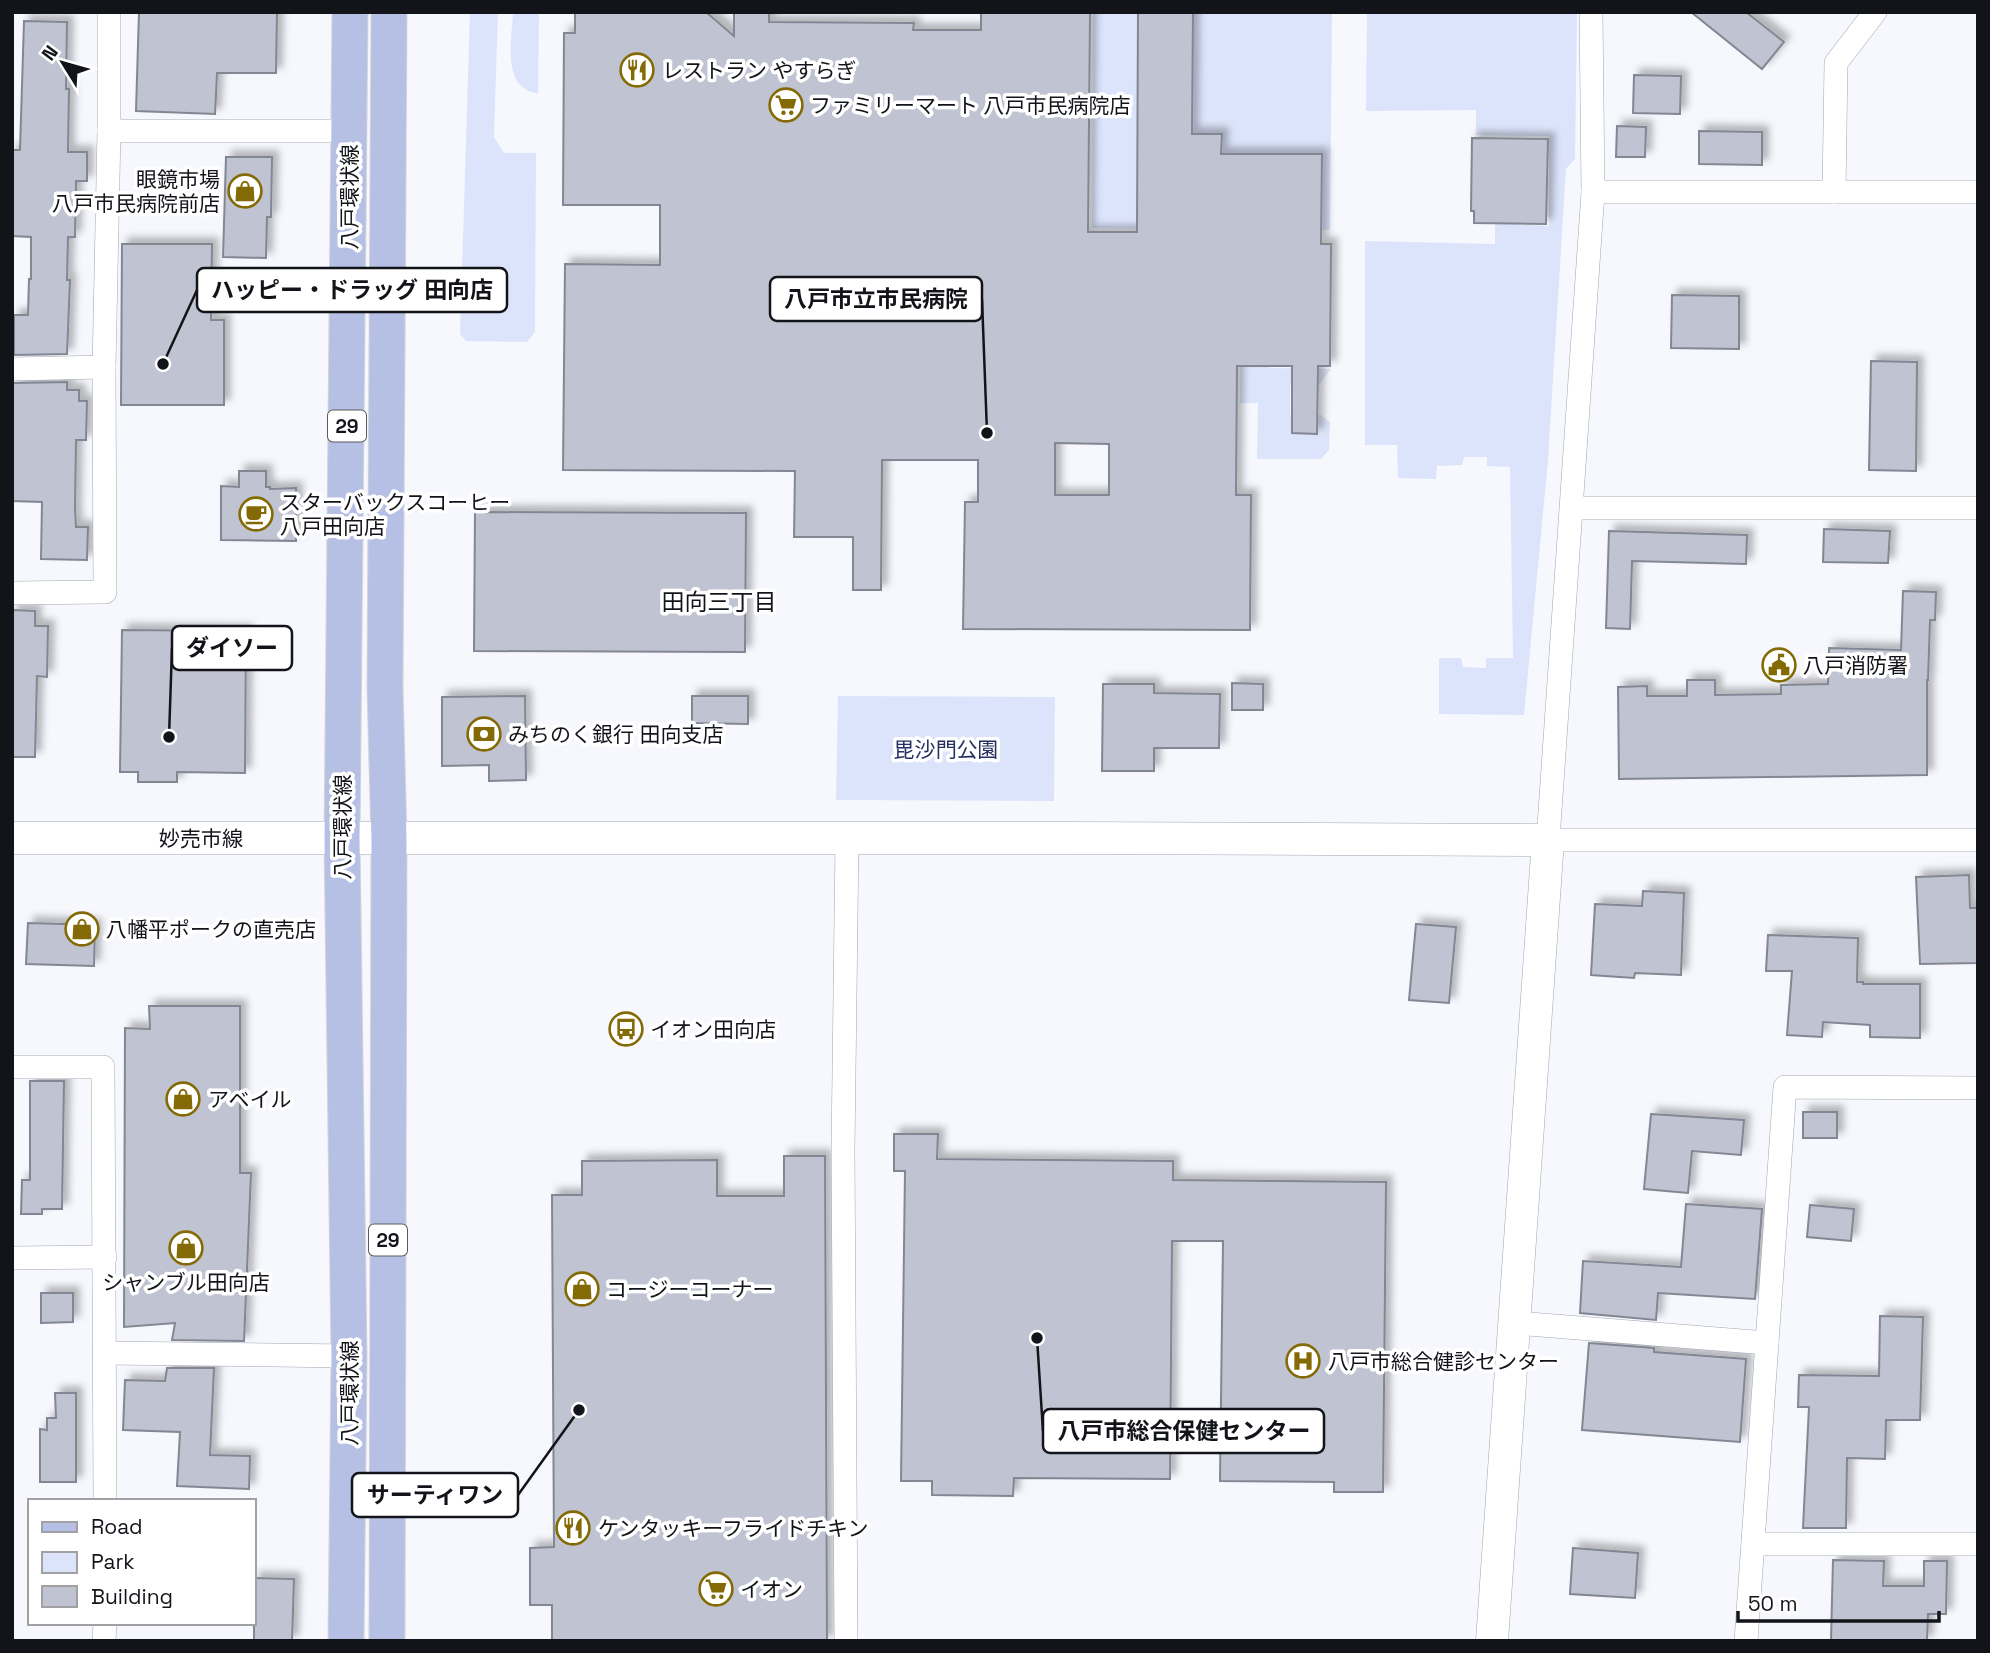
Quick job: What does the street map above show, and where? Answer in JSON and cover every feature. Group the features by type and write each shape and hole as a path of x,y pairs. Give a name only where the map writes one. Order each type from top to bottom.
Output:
{"main road":[{"name":"八戸環状線","path":"346,1641 349,1356 342,839 351,12"},
{"name":"八戸環状線","path":"387,1641 389,839 386,660 389,12"}],"street":[{"path":"12,593 105,592 104,367 109,12"},
{"path":"1493,1641 1593,192 1591,12"},
{"path":"1834,192 1836,63 1875,12"},
{"path":"109,131 349,131"},
{"path":"1593,192 1978,192"},
{"path":"12,369 104,367"},
{"path":"1572,508 1978,508"},
{"name":"妙売市線","path":"12,838 1548,840"},
{"path":"846,1641 843,1150 847,840"},
{"path":"1548,840 1978,841"},
{"path":"12,1067 103,1068 105,1499"},
{"path":"1746,1641 1785,1087 1978,1087"},
{"path":"12,1258 105,1257"},
{"path":"1516,1322 1767,1343"},
{"path":"106,1353 349,1356"},
{"path":"1754,1545 1978,1544"}],"green space":[{"path":"470,12 498,12 494,137 504,153 536,153 535,332 527,342 466,341 460,334"},
{"path":"513,12 539,12 538,93 526,90 518,83 514,73 511,61"},
{"path":"1093,12 1332,12 1330,230 1092,228"},
{"path":"1367,12 1577,12 1575,159 1566,169 1548,460 1524,715 1439,714 1439,658 1461,658 1463,667 1486,668 1486,658 1513,658 1510,467 1487,466 1487,457 1464,457 1462,465 1437,466 1436,479 1398,478 1397,445 1365,445 1365,241 1495,244 1495,214 1520,214 1521,225 1549,226 1549,136 1476,135 1476,110 1366,111"},
{"path":"1270,246 1269,368 1331,369 1319,385 1290,385 1290,415 1321,415 1330,422 1329,450 1321,459 1257,459 1258,403 1240,403 1241,247"},
{"name":"毘沙門公園","path":"838,696 1055,697 1054,801 836,800"}],"building":[{"path":"139,12 277,12 276,73 217,73 215,114 136,111"},
{"path":"575,12 706,12 734,36 734,12 769,12 769,22 914,23 913,30 981,30 981,12 1090,12 1088,232 1137,232 1138,13 1193,13 1192,134 1222,134 1221,154 1322,154 1321,244 1331,244 1330,366 1318,366 1317,434 1292,433 1292,366 1237,366 1236,495 1251,495 1250,630 963,629 965,502 978,502 978,460 882,460 881,590 853,590 853,537 794,537 795,471 563,470 565,264 660,265 660,205 563,205 564,33 575,33","holes":["1055,443 1109,444 1109,495 1055,495"]},
{"path":"1691,12 1746,12 1784,42 1762,69"},
{"path":"24,21 67,22 68,152 87,152 87,181 76,181 75,237 68,237 67,280 70,280 67,354 14,355 14,315 28,315 31,279 31,237 12,236 12,150 20,150"},
{"path":"1634,75 1681,76 1680,114 1633,113"},
{"path":"1617,126 1646,127 1645,157 1616,157"},
{"path":"1699,131 1762,132 1762,165 1699,164"},
{"path":"1472,138 1548,139 1546,224 1474,223 1474,211 1471,211"},
{"path":"226,157 272,157 271,217 267,217 266,258 223,257"},
{"path":"122,244 212,244 211,320 224,320 224,405 121,405"},
{"path":"1672,295 1739,296 1739,349 1671,348"},
{"path":"1871,361 1917,362 1916,471 1869,470"},
{"path":"67,382 67,390 79,390 79,401 87,401 86,440 76,440 75,509 76,527 88,527 87,560 41,559 42,502 12,501 13,383"},
{"path":"239,471 266,471 266,487 270,489 296,488 296,541 221,540 221,486 239,487"},
{"path":"475,512 746,513 745,652 474,651"},
{"path":"1824,529 1890,531 1888,563 1823,562"},
{"path":"1609,531 1747,535 1746,564 1632,561 1630,629 1606,628"},
{"path":"1903,591 1936,592 1935,620 1930,620 1927,680 1927,775 1619,779 1618,687 1647,686 1647,696 1687,696 1687,680 1715,680 1715,695 1781,694 1781,685 1828,684 1829,648 1901,650"},
{"path":"12,610 35,611 35,626 48,626 47,677 37,676 35,757 12,757"},
{"path":"122,630 246,631 245,773 177,772 177,782 138,782 138,772 120,772"},
{"path":"1232,683 1263,684 1263,710 1232,710"},
{"path":"1103,684 1154,684 1154,693 1220,694 1219,748 1154,748 1154,771 1102,771"},
{"path":"525,696 526,780 489,781 489,765 442,766 442,697"},
{"path":"692,696 748,696 748,724 692,723"},
{"path":"1969,875 1970,908 1978,908 1978,963 1920,964 1916,877"},
{"path":"1643,891 1684,893 1681,975 1635,973 1634,978 1591,975 1595,904 1642,906"},
{"path":"28,923 95,925 94,966 26,964"},
{"path":"1416,924 1456,927 1449,1003 1409,1000"},
{"path":"1768,935 1858,938 1857,982 1920,984 1920,1038 1870,1037 1870,1025 1823,1022 1822,1037 1787,1035 1792,971 1766,971"},
{"path":"149,1006 240,1006 240,1173 251,1173 244,1341 172,1340 175,1323 124,1327 125,1028 150,1029"},
{"path":"30,1081 64,1081 62,1209 42,1209 42,1214 21,1214 22,1180 30,1180"},
{"path":"1803,1112 1837,1112 1837,1138 1803,1138"},
{"path":"1651,1114 1744,1120 1741,1155 1692,1151 1688,1193 1644,1189"},
{"path":"894,1134 938,1134 937,1159 1173,1161 1173,1180 1386,1182 1383,1492 1334,1492 1334,1482 1220,1481 1223,1241 1172,1241 1170,1479 1014,1478 1013,1496 932,1495 932,1481 901,1481 905,1171 894,1171"},
{"path":"784,1156 825,1156 827,1641 552,1641 552,1605 530,1605 530,1548 554,1547 552,1195 582,1195 582,1161 717,1160 717,1196 784,1196"},
{"path":"1686,1204 1762,1209 1755,1299 1658,1293 1656,1320 1580,1313 1583,1261 1681,1267"},
{"path":"1810,1205 1854,1209 1851,1241 1807,1237"},
{"path":"41,1293 73,1293 73,1322 41,1323"},
{"path":"1880,1316 1923,1317 1920,1420 1886,1420 1885,1459 1847,1458 1846,1528 1803,1528 1809,1407 1798,1407 1799,1375 1879,1376"},
{"path":"1589,1343 1654,1348 1654,1352 1746,1359 1740,1442 1582,1430"},
{"path":"167,1368 214,1368 210,1455 250,1456 249,1489 177,1486 180,1432 123,1430 125,1380 165,1381"},
{"path":"55,1393 76,1393 76,1482 40,1482 40,1429 47,1430 47,1418 56,1418"},
{"path":"1573,1548 1638,1553 1635,1598 1570,1594"},
{"path":"1833,1560 1884,1561 1883,1586 1924,1586 1924,1561 1947,1561 1946,1614 1928,1614 1927,1641 1831,1641"},
{"path":"256,1578 294,1579 292,1641 254,1641"}],"place":[{"name":"レストラン やすらぎ","path":"637,70"},
{"name":"ファミリーマート 八戸市民病院店","path":"786,105"},
{"name":"眼鏡市場 八戸市民病院前店","path":"245,191"},
{"name":"ハッピー・ドラッグ 田向店","path":"163,364"},
{"name":"八戸市立市民病院","path":"987,433"},
{"name":"スターバックスコーヒー 八戸田向店","path":"256,514"},
{"name":"八戸消防署","path":"1779,665"},
{"name":"みちのく銀行 田向支店","path":"484,734"},
{"name":"ダイソー","path":"169,737"},
{"name":"八幡平ポークの直売店","path":"82,929"},
{"name":"イオン田向店","path":"626,1029"},
{"name":"アベイル","path":"183,1099"},
{"name":"シャンブル田向店","path":"186,1248"},
{"name":"コージーコーナー","path":"582,1289"},
{"name":"八戸市総合保健センター","path":"1037,1338"},
{"name":"八戸市総合健診センター","path":"1303,1361"},
{"name":"サーティワン","path":"579,1410"},
{"name":"ケンタッキーフライドチキン","path":"573,1528"},
{"name":"イオン","path":"716,1589"}],"district":[{"name":"田向三丁目","path":"719,602"}]}
